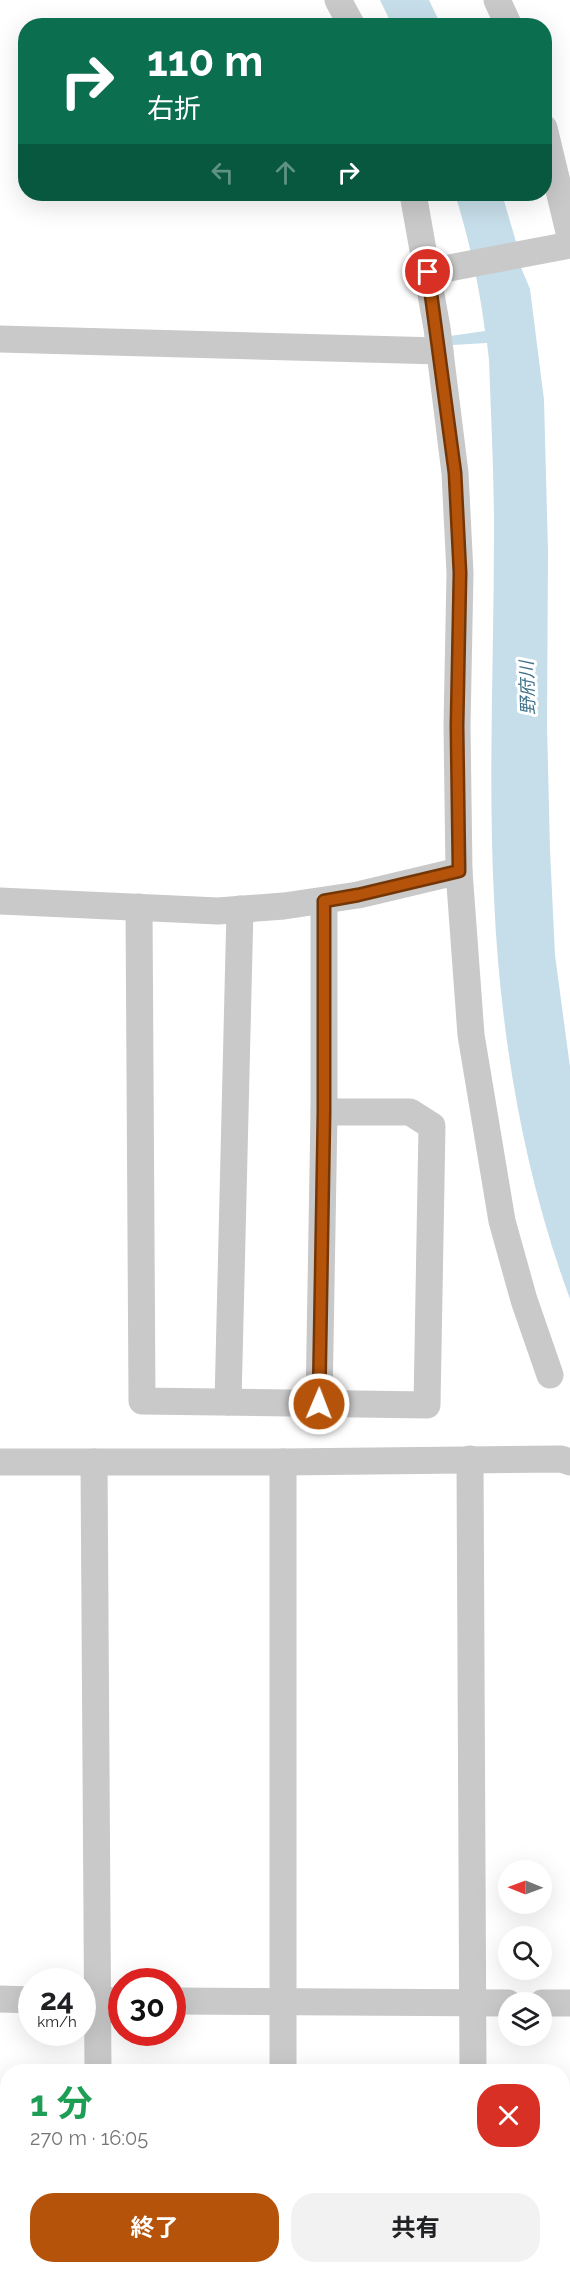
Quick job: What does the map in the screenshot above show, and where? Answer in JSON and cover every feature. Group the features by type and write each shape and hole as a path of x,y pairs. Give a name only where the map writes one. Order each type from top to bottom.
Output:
{"street":[{"path":"338,0 348,18"},
{"path":"497,0 505,18"},
{"path":"432,271 567,242 552,168"},
{"path":"416,201 432,271 455,473 460,573 457,726 459,871 471,1035 500,1210 524,1300 550,1375"},
{"path":"0,339 440,351"},
{"path":"0,901 240,909 324,901 459,871"},
{"path":"319,1404 324,1112 324,901"},
{"path":"139,907 142,1401 427,1405 432,1126 410,1112 324,1112"},
{"path":"228,1402 240,909"},
{"path":"470,1459 473,2064"},
{"path":"0,1462 561,1459 570,1462"},
{"path":"94,1462 101,2000 98,2064"},
{"path":"283,1462 283,2064"},
{"path":"0,1999 18,2000"},
{"path":"186,2001 498,2003"},
{"path":"552,2003 570,2003"}],"water":[{"path":"380,0 429,0 438,18 389,18"},
{"name":"野府川","path":"457,201 504,201 517,245 520,265 530,289 544,400 548,552 547,725 550,850 555,955 570,1067 570,1299 553,1251 527,1152 508,1051 497,949 492,852 494,510 489,360 487,343 452,345 450,336 485,331 465,228"}],"route":[{"path":"319,1404 324,1112 324,901 459,871 457,726 460,573 455,473 428,272"}]}
